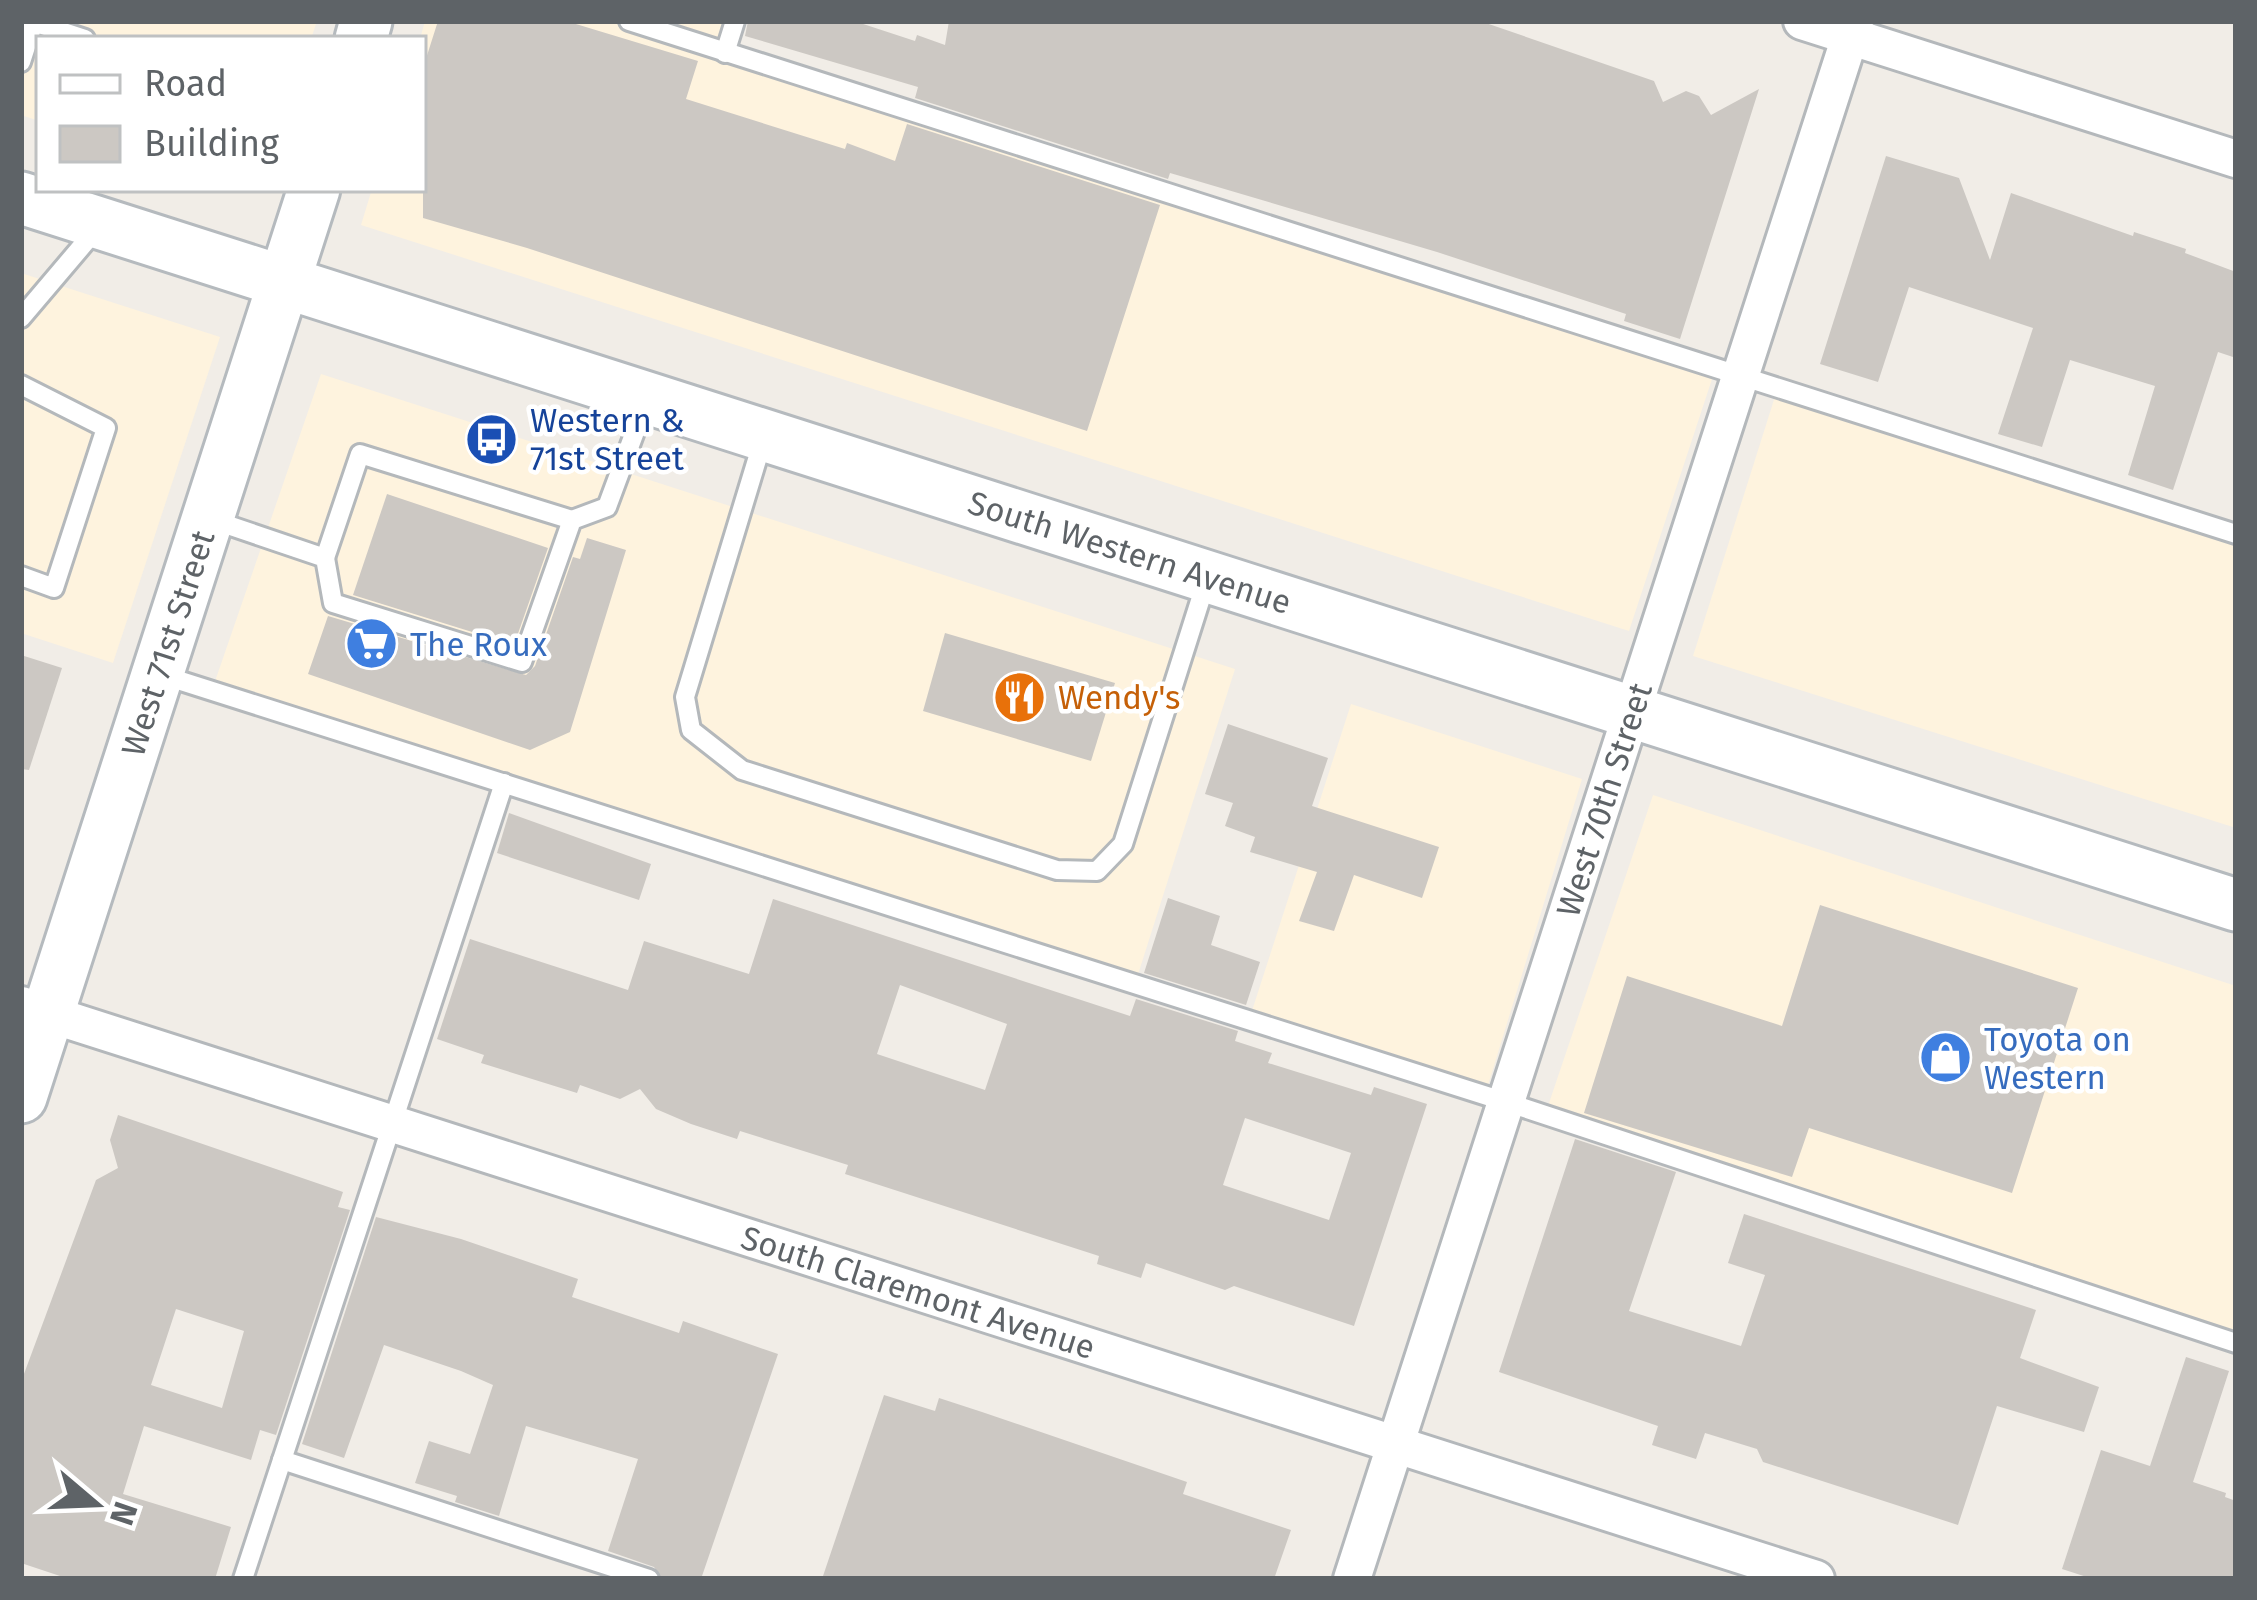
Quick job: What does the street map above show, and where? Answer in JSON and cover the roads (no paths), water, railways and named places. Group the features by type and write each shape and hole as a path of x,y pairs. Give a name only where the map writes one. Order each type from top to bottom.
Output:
{"main road":[{"name":"West 71st Street","path":"21,1097 35,1010 158,673 313,192"},
{"name":"South Western Avenue","path":"21,198 2236,905"}],"street":[{"path":"1802,21 1852,28 2236,159"},
{"name":"West 70th Street","path":"1352,1579 1852,28"},
{"name":"South Claremont Avenue","path":"35,1010 1816,1579"}],"lane":[{"path":"629,21 2236,533"},
{"path":"725,52 735,21"},
{"path":"21,62 32,22 76,36"},
{"path":"21,318 101,224"},
{"path":"21,385 106,428 54,587 21,576"},
{"path":"572,520 522,662 333,603 325,559 360,454 572,520 607,508 647,398"},
{"path":"764,435 685,697 692,730 742,770 809,792 1057,870 1097,871 1123,844 1208,577"},
{"path":"208,519 325,559"},
{"path":"158,673 1506,1102 2236,1343"},
{"path":"243,1579 504,783"},
{"path":"282,1460 649,1579"}],"place":[{"name":"Western & 71st Street","path":"491,439"},
{"name":"The Roux","path":"371,644"},
{"name":"Wendy's","path":"1019,697"},
{"name":"Toyota on Western","path":"1945,1058"}]}
